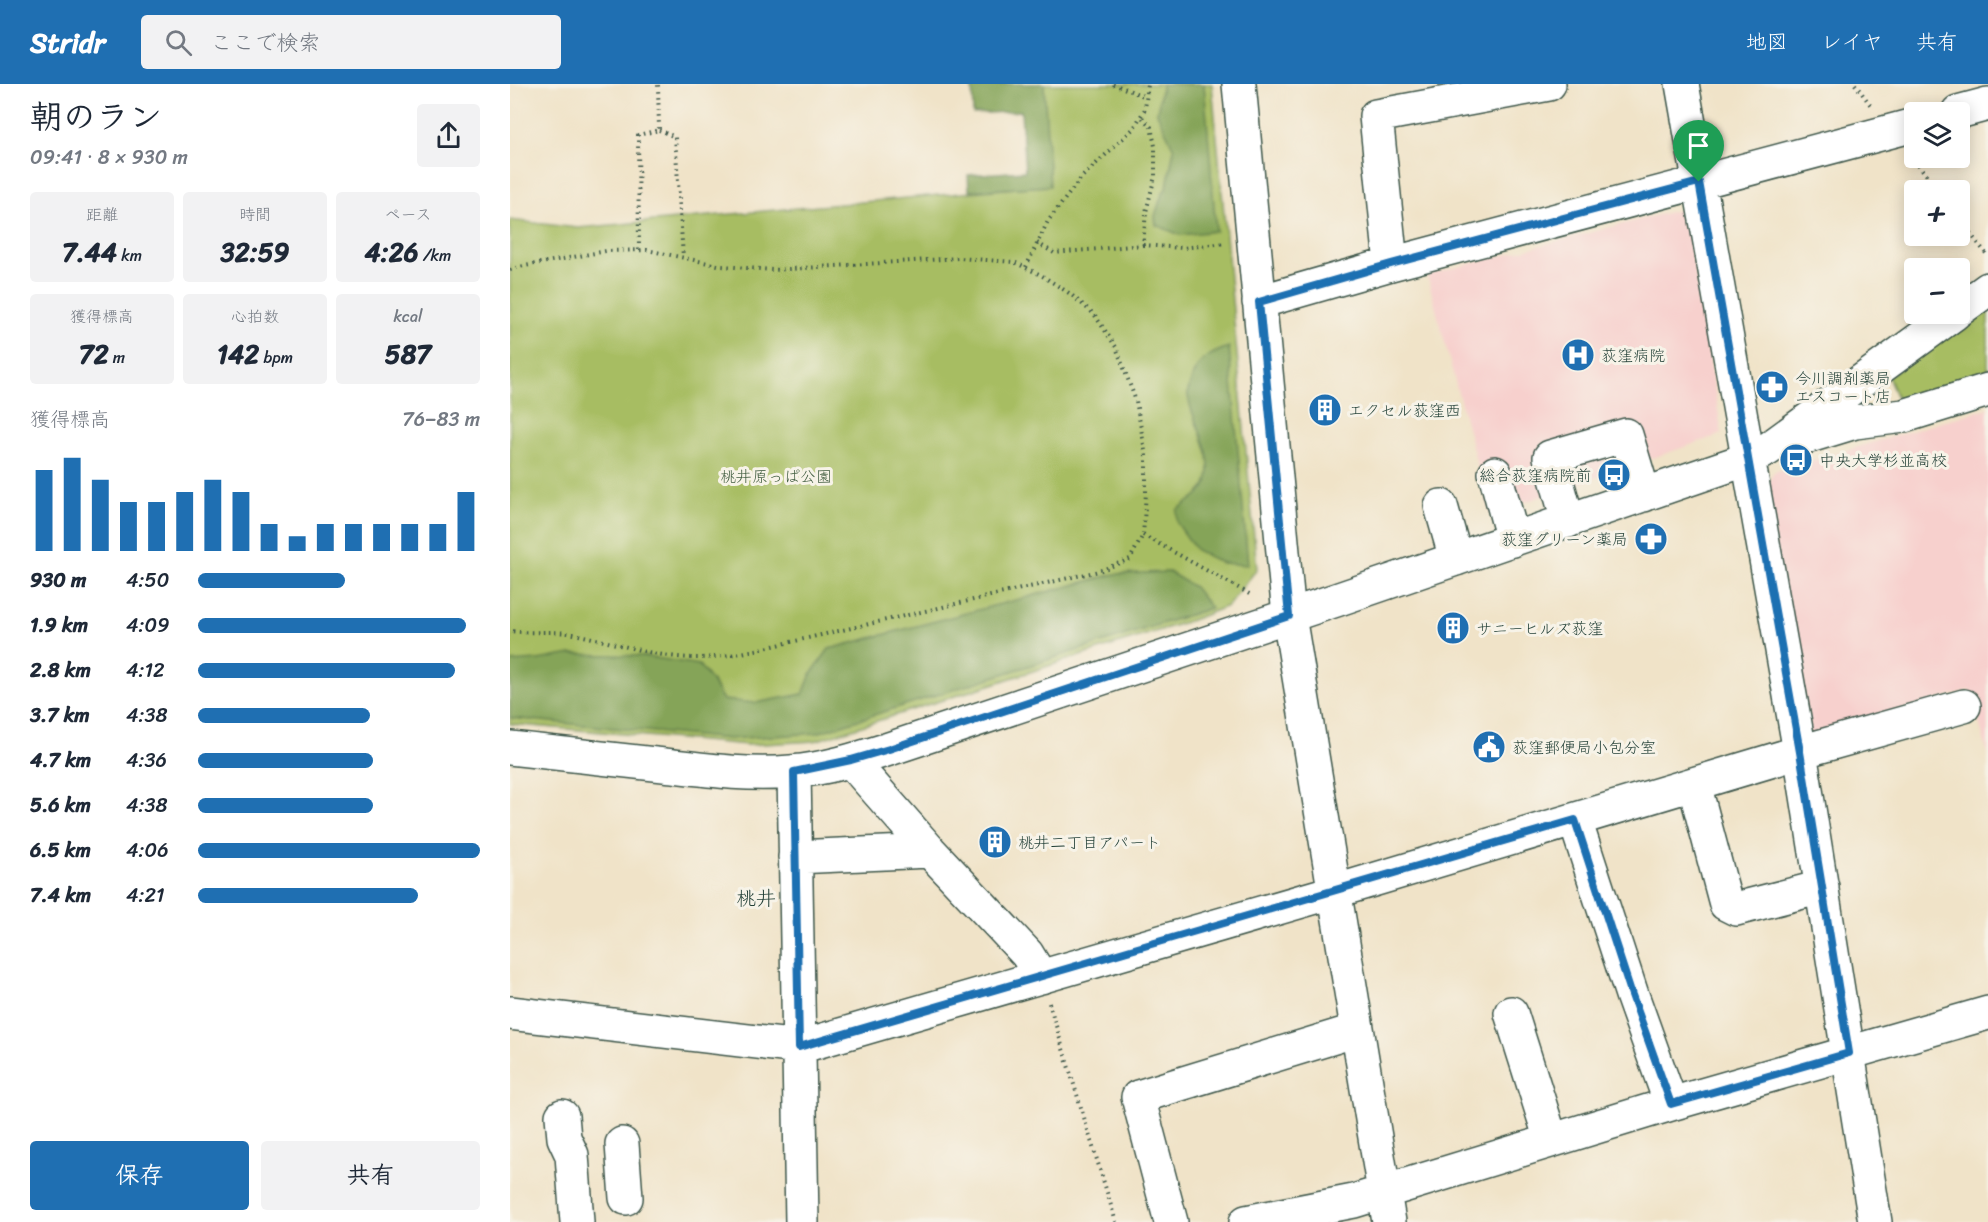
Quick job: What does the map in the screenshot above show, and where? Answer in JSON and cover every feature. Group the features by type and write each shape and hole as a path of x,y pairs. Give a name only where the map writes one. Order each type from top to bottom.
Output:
{"street":[{"path":"1239,84 1289,616 1386,1207"},
{"path":"1391,264 1376,116 1549,84"},
{"path":"1682,84 1699,182 1758,454 1800,752 1875,1222"},
{"path":"1970,109 1988,104"},
{"path":"1259,302 1391,264 1903,128"},
{"path":"1970,302 1988,289"},
{"path":"1758,454 1940,324"},
{"path":"510,748 746,773 794,772 851,760 1289,616 1855,422 1904,416 1988,390"},
{"path":"1568,521 1550,458 1626,435 1644,495"},
{"path":"1496,473 1512,540"},
{"path":"1441,506 1456,559"},
{"path":"510,1013 799,1047 1333,892 1800,752 1965,706"},
{"path":"851,760 930,851 1027,954 1041,977"},
{"path":"794,772 802,1222"},
{"path":"1694,784 1726,904 1736,909 1822,887"},
{"path":"1575,820 1632,995 1671,1104"},
{"path":"795,857 930,851"},
{"path":"1511,1013 1551,1140"},
{"path":"1246,1222 1354,1201 1386,1207 1551,1140 1988,1013"},
{"path":"1172,1222 1138,1097 1358,1030"},
{"path":"562,1116 564,1138 572,1155 577,1222"},
{"path":"574,1176 624,1172"}],"path":[{"path":"658,84 659,130"},
{"path":"1113,84 1146,97"},
{"path":"1026,267 1048,221 1082,177 1134,128 1144,109 1148,84"},
{"path":"1141,116 1151,127 1155,146 1155,176 1146,212 1143,245"},
{"path":"1903,128 1932,180"},
{"path":"639,250 638,135 659,130 675,137 683,257"},
{"path":"1970,233 1988,256"},
{"path":"1037,243 1054,253 1143,245 1182,248 1234,242"},
{"path":"510,270 606,251 639,250 722,266 773,270 959,258 1014,262 1060,287 1094,314 1116,347 1136,401 1146,456 1143,535 1130,559 1099,571 726,656 695,658 648,652 551,630 510,631"},
{"path":"1143,535 1258,598"},
{"path":"1041,977 1116,1222"}],"shaded area":[{"name":"荻窪病院","path":"1685,208 1722,434 1490,514 1427,275"},
{"path":"1988,408 1988,754 1970,690 1809,737 1765,489 1774,472"}],"green space":[{"path":"972,84 1044,84 1050,186 969,191 968,175 1025,171 1021,111 973,114"},
{"name":"桃井原っぱ公園","path":"1039,84 1212,84 1257,569 1228,606 1192,620 815,741 748,745 510,724 510,220 578,228 1048,185"},
{"path":"1162,84 1204,84 1216,231 1180,235 1156,225 1155,216 1162,194 1167,187 1174,149 1157,113"},
{"path":"1988,306 1988,377 1899,402 1888,377 1963,324 1970,324 1970,319"},
{"path":"1229,347 1248,565 1222,563 1196,550 1177,523 1177,510 1202,490 1207,482 1209,471 1206,449 1190,407 1189,387 1194,372 1201,362"},
{"path":"1169,572 1194,587 1211,608 817,733 729,739 510,718 510,662 572,654 643,656 699,665 723,700 755,703 803,694 811,674 829,649 1115,574"}],"place":[{"name":"荻窪病院","path":"1578,355"},
{"name":"今川調剤薬局 エスコート店","path":"1772,387"},
{"name":"エクセル荻窪西","path":"1325,410"},
{"name":"中央大学杉並高校","path":"1796,460"},
{"name":"総合荻窪病院前","path":"1614,475"},
{"name":"荻窪グリーン薬局","path":"1651,539"},
{"name":"サニーヒルズ荻窪","path":"1453,628"},
{"name":"荻窪郵便局小包分室","path":"1489,747"},
{"name":"桃井二丁目アパート","path":"995,842"}],"district":[{"name":"桃井","path":"756,898"}],"route":[{"path":"1699,182 1800,752 1849,1053 1671,1104 1632,995 1575,820 799,1047 794,772 889,749 1289,616 1259,302 1391,264 1699,182"}]}
